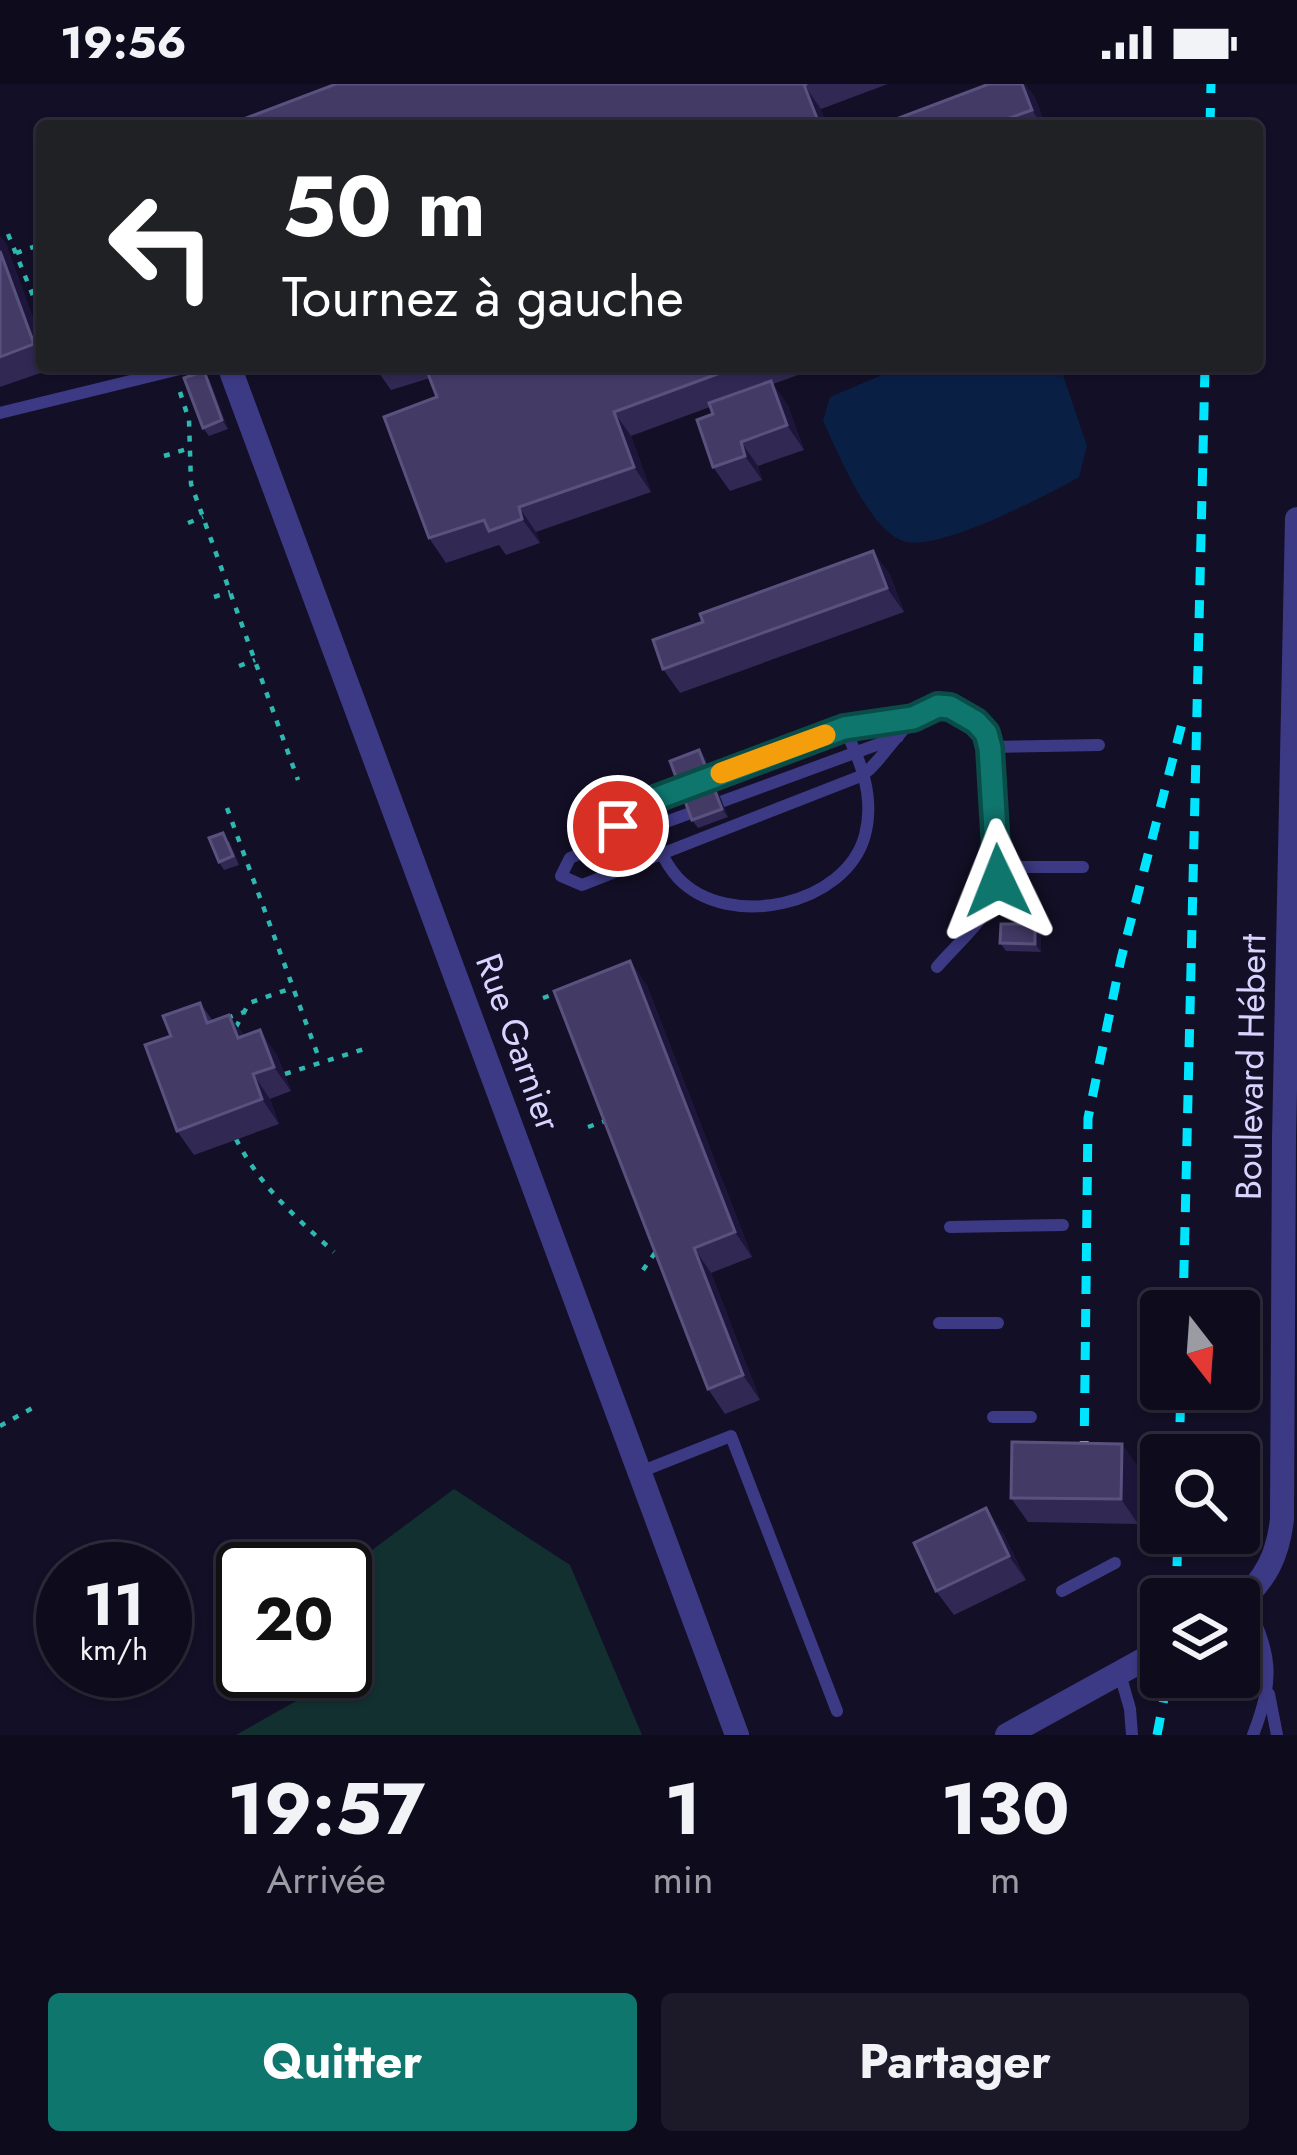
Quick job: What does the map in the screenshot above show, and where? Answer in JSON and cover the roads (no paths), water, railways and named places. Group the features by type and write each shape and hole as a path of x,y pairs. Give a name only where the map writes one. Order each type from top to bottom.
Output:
{"street":[{"name":"Rue Garnier","path":"232,372 737,1735"},
{"name":"Boulevard Hébert","path":"1260,1578 1273,1561 1282,1519 1284,1138 1297,519"},
{"path":"1007,1735 1140,1662"}],"lane":[{"path":"0,412 164,372"},
{"path":"592,849 644,803 844,728 950,707 976,722 990,748 996,895 937,968"},
{"path":"898,737 569,858 561,876 582,885 864,774 898,737 913,718"},
{"path":"644,803 661,854 677,877 711,899 767,905 806,896 843,872 865,838 864,774 844,728"},
{"path":"990,748 1100,746"},
{"path":"997,867 1083,867"},
{"path":"950,1227 1063,1225"},
{"path":"939,1323 998,1323"},
{"path":"993,1418 1031,1417"},
{"path":"639,1472 731,1436 837,1711"},
{"path":"1062,1591 1115,1563"},
{"path":"1260,1634 1277,1735"},
{"path":"1119,1673 1132,1735"},
{"path":"1253,1735 1269,1693"}],"water":[{"path":"889,372 1062,372 1087,446 1079,477 993,520 943,538 906,542 880,524 857,490 823,421 830,397"}],"railway":[{"path":"1210,120 1211,84"},
{"path":"1183,1290 1205,372"},
{"path":"1084,1459 1088,1118 1121,959 1185,712"},
{"path":"1180,1410 1180,1434"},
{"path":"1177,1554 1177,1578"},
{"path":"1157,1735 1164,1698"}]}
